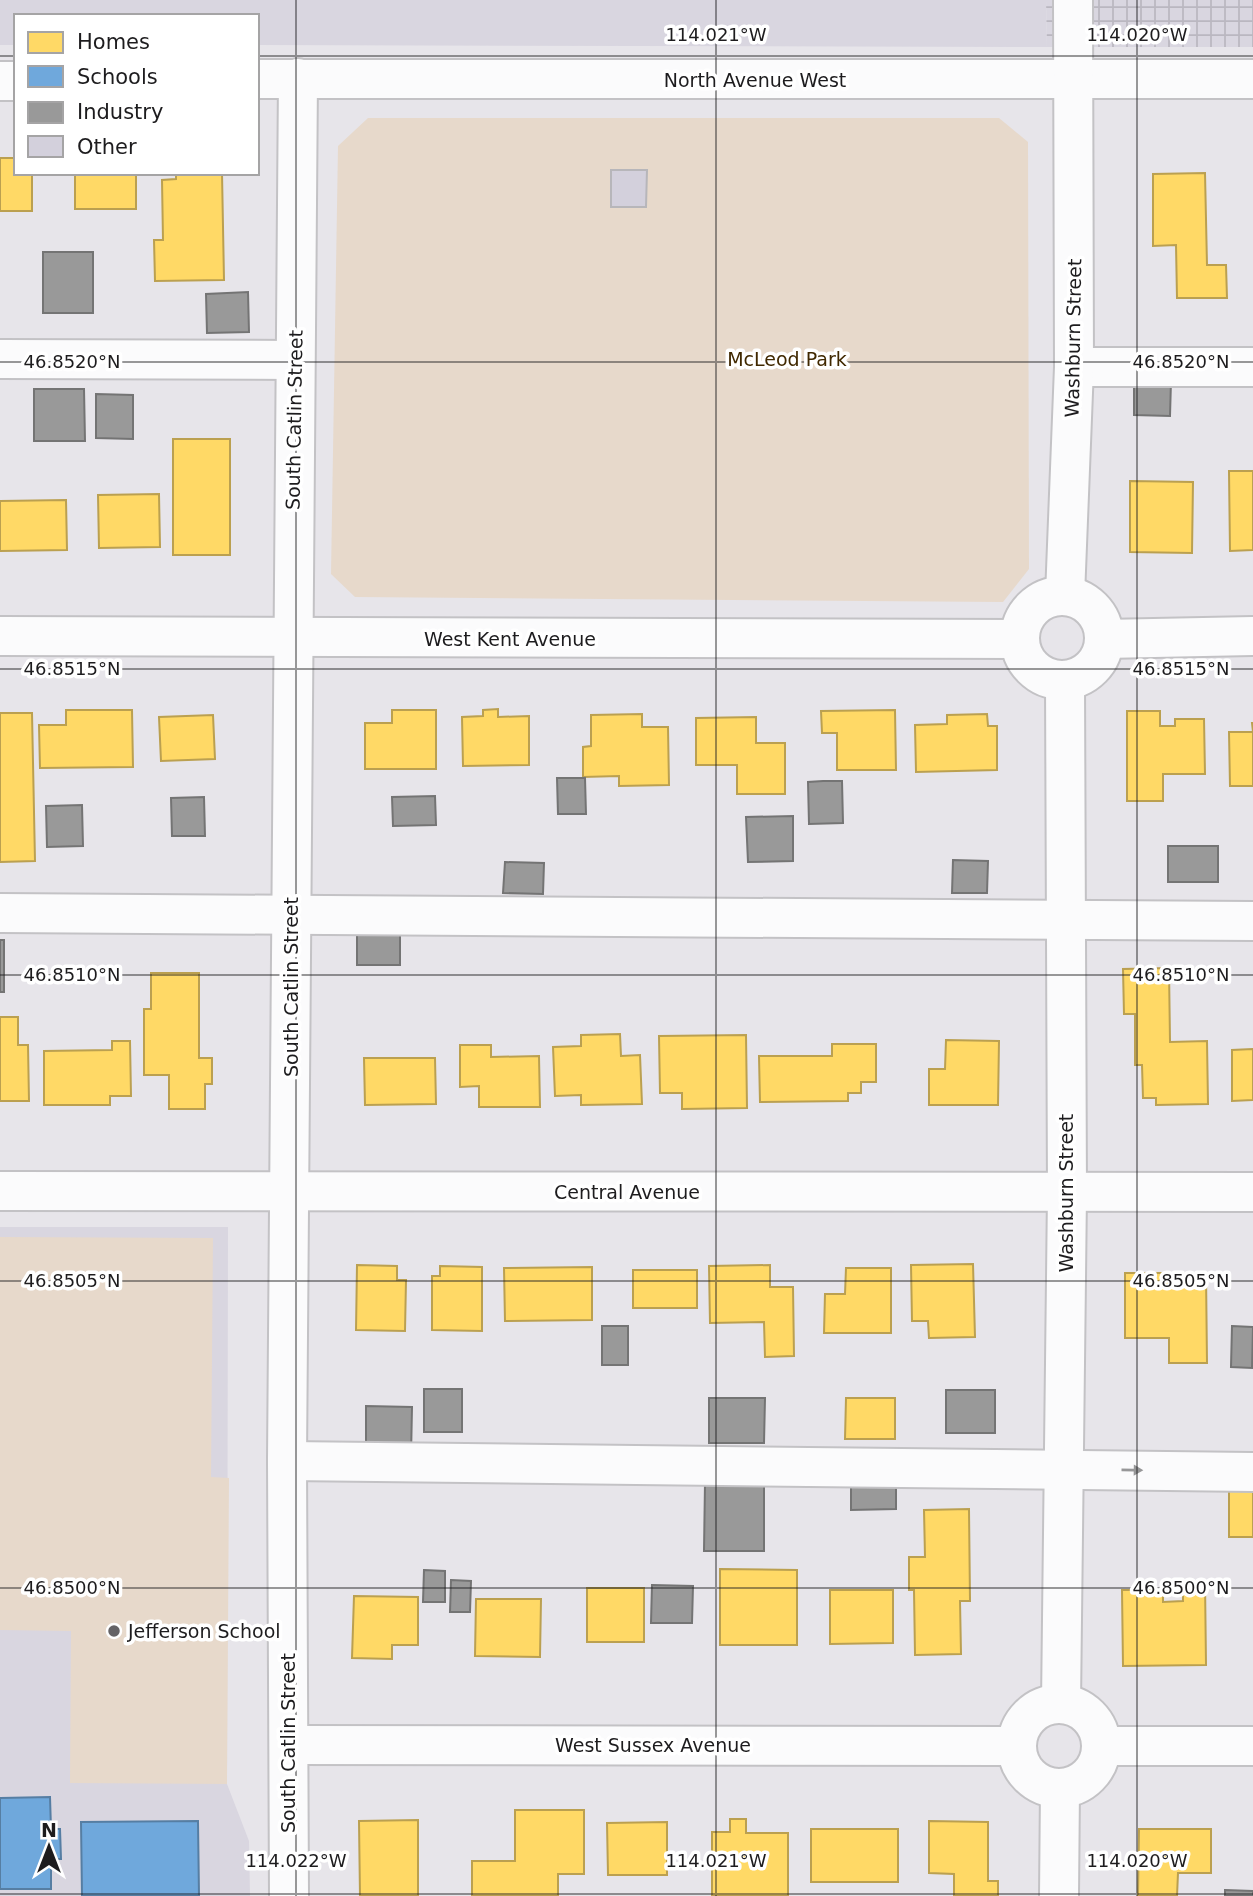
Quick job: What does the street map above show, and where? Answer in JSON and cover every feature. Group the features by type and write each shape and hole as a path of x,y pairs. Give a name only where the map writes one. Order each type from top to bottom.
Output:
{"street":[{"name":"Washburn Street","path":"1065,596 1074,367 1073,0"},
{"name":"South Catlin Street","path":"289,1896 287,1461 298,78"},
{"name":"North Avenue West","path":"259,79 1253,79"},
{"path":"0,359 294,360"},
{"path":"1074,367 1253,368"},
{"path":"1065,596 1089,606 1099,617 1104,639 1100,659 1090,670 1065,681 1035,672 1026,660 1020,639 1025,618 1034,606 1047,599 1065,596"},
{"name":"West Kent Avenue","path":"0,636 1020,639"},
{"path":"1104,639 1253,636"},
{"name":"Washburn Street","path":"1061,1704 1067,1193 1065,681"},
{"path":"0,913 1253,921"},
{"name":"Central Avenue","path":"0,1191 1253,1192"},
{"path":"287,1461 1253,1472"},
{"path":"1061,1704 1086,1713 1095,1724 1101,1746 1096,1767 1087,1778 1074,1786 1060,1788 1045,1786 1032,1779 1023,1768 1017,1746 1022,1725 1031,1714 1044,1706 1061,1704"},
{"name":"West Sussex Avenue","path":"289,1745 1017,1746"},
{"path":"1101,1746 1253,1746"},
{"path":"1059,1896 1060,1788"}],"shaded area":[{"path":"0,0 1046,0 1047,47 259,45 259,14 14,14 14,45 0,45"},
{"path":"1046,0 1253,0 1253,47 1047,47"},
{"name":"Jefferson School","path":"0,1227 228,1227 227,1784 249,1841 250,1896 0,1896"}],"green space":[{"name":"McLeod Park","path":"368,118 999,118 1028,142 1029,569 1003,602 355,597 331,574 338,146"},
{"name":"Jefferson School","path":"0,1237 213,1238 211,1477 229,1478 227,1784 70,1783 71,1631 0,1630"}],"building: Homes":[{"path":"0,158 14,158 14,175 32,175 32,211 0,211"},
{"path":"1205,173 1207,265 1226,265 1227,298 1177,298 1176,245 1153,246 1153,174"},
{"path":"75,175 136,175 136,209 75,209"},
{"path":"176,175 222,175 224,280 155,281 154,240 163,240 162,180 176,179"},
{"path":"173,439 230,439 230,555 173,555"},
{"path":"1229,471 1253,471 1253,550 1230,551"},
{"path":"1130,481 1193,482 1192,553 1130,552"},
{"path":"159,494 160,547 99,548 98,495"},
{"path":"66,500 67,550 0,551 0,501"},
{"path":"498,709 498,717 529,716 529,765 463,766 462,717 483,716 483,710"},
{"path":"66,710 132,710 133,767 40,768 39,725 66,725"},
{"path":"392,710 436,710 436,769 365,769 365,723 392,723"},
{"path":"895,710 896,770 837,770 837,733 822,733 821,711"},
{"path":"1127,711 1160,711 1160,726 1175,726 1175,719 1204,719 1205,774 1163,774 1163,801 1127,801"},
{"path":"0,713 32,713 35,861 0,862"},
{"path":"642,714 642,727 668,727 669,785 619,786 619,776 583,777 583,747 591,746 591,715"},
{"path":"987,714 988,726 997,726 997,770 916,772 915,725 947,724 947,715"},
{"path":"213,715 215,759 161,761 159,717"},
{"path":"756,717 756,743 785,743 785,794 737,794 737,765 696,765 696,718"},
{"path":"1229,732 1253,732 1253,786 1230,786"},
{"path":"1169,968 1170,1042 1207,1041 1208,1104 1156,1105 1156,1098 1143,1098 1142,1065 1135,1065 1135,1014 1124,1014 1123,969"},
{"path":"151,973 199,973 199,1058 212,1058 212,1084 205,1084 205,1109 169,1109 169,1075 144,1075 144,1009 151,1009"},
{"path":"0,1017 18,1017 18,1045 28,1045 29,1101 0,1101"},
{"path":"620,1034 621,1056 640,1055 642,1104 581,1105 581,1095 555,1096 553,1047 581,1046 581,1035"},
{"path":"746,1035 747,1108 682,1109 682,1093 660,1093 659,1036"},
{"path":"946,1040 999,1041 998,1105 929,1105 929,1069 945,1069"},
{"path":"112,1041 130,1041 131,1096 110,1096 110,1105 44,1105 44,1051 112,1050"},
{"path":"832,1044 876,1044 876,1082 861,1082 861,1093 848,1093 848,1101 760,1102 759,1056 832,1056"},
{"path":"460,1045 491,1045 491,1057 539,1056 540,1107 479,1107 479,1086 460,1087"},
{"path":"1253,1049 1253,1100 1232,1101 1232,1050"},
{"path":"364,1058 435,1058 436,1104 365,1105"},
{"path":"973,1264 975,1337 929,1338 928,1321 912,1321 911,1265"},
{"path":"357,1265 397,1266 397,1280 406,1280 405,1331 356,1330"},
{"path":"770,1265 770,1287 793,1287 794,1356 765,1357 764,1322 710,1323 709,1266"},
{"path":"440,1266 482,1267 482,1331 432,1330 432,1276 440,1276"},
{"path":"592,1267 592,1320 505,1321 504,1268"},
{"path":"846,1268 891,1268 891,1333 824,1333 825,1294 845,1294"},
{"path":"633,1270 697,1270 697,1308 633,1308"},
{"path":"1125,1273 1206,1273 1207,1363 1169,1363 1169,1338 1125,1338"},
{"path":"846,1398 895,1398 895,1439 845,1439"},
{"path":"1229,1486 1253,1486 1253,1537 1229,1537"},
{"path":"969,1509 970,1601 960,1601 961,1654 915,1655 914,1590 909,1590 909,1557 925,1557 924,1510"},
{"path":"720,1569 797,1570 797,1645 720,1645"},
{"path":"1205,1581 1206,1665 1123,1666 1122,1590 1163,1590 1163,1602 1183,1601 1183,1582"},
{"path":"587,1588 644,1588 644,1642 587,1642"},
{"path":"830,1590 893,1590 893,1643 830,1644"},
{"path":"354,1596 418,1597 418,1645 392,1645 392,1659 352,1658"},
{"path":"476,1599 541,1599 540,1657 475,1656"},
{"path":"515,1810 584,1810 584,1874 558,1874 558,1896 472,1896 472,1861 515,1861"},
{"path":"730,1819 746,1819 746,1833 788,1833 788,1896 712,1896 712,1832 730,1832"},
{"path":"418,1820 418,1896 360,1896 359,1821"},
{"path":"929,1821 988,1822 988,1881 998,1881 998,1896 954,1896 954,1874 929,1873"},
{"path":"667,1822 667,1875 608,1875 607,1823"},
{"path":"811,1829 898,1829 898,1882 811,1882"},
{"path":"1139,1829 1211,1829 1211,1873 1178,1873 1177,1896 1138,1896"}],"building: Schools":[{"path":"50,1797 51,1829 60,1829 61,1859 51,1859 51,1889 0,1889 0,1798"},
{"path":"198,1821 199,1896 82,1896 81,1822"}],"building: Industry":[{"path":"43,252 93,252 93,313 43,313"},
{"path":"248,292 249,332 207,333 206,294"},
{"path":"1171,381 1170,416 1134,415 1134,385"},
{"path":"34,389 84,389 85,441 34,441"},
{"path":"96,394 133,395 133,439 96,438"},
{"path":"557,778 585,778 586,814 558,814"},
{"path":"842,781 843,823 809,824 808,782"},
{"path":"435,796 436,825 393,826 392,797"},
{"path":"204,797 205,836 172,836 171,798"},
{"path":"82,805 83,846 47,847 46,806"},
{"path":"793,816 793,861 748,862 746,817"},
{"path":"1168,846 1218,846 1218,882 1168,882"},
{"path":"953,860 988,861 987,893 952,893"},
{"path":"505,862 544,863 543,894 503,893"},
{"path":"400,929 400,965 357,965 357,930"},
{"path":"0,940 4,940 4,992 0,992"},
{"path":"602,1326 628,1326 628,1365 602,1365"},
{"path":"1232,1326 1253,1327 1252,1368 1231,1367"},
{"path":"424,1389 462,1389 462,1432 424,1432"},
{"path":"946,1390 995,1390 995,1433 946,1433"},
{"path":"709,1398 765,1398 764,1443 709,1443"},
{"path":"366,1406 412,1407 411,1457 366,1457"},
{"path":"705,1483 764,1484 764,1551 704,1551"},
{"path":"896,1483 896,1509 851,1510 851,1484"},
{"path":"424,1570 445,1571 445,1602 423,1602"},
{"path":"451,1580 471,1581 470,1612 450,1612"},
{"path":"652,1585 693,1586 692,1623 651,1623"},
{"path":"1225,1890 1253,1891 1253,1896 1225,1896"}],"building: Other":[{"path":"611,170 647,170 646,207 611,207"}],"place":[{"name":"Jefferson School","path":"114,1631"}]}
